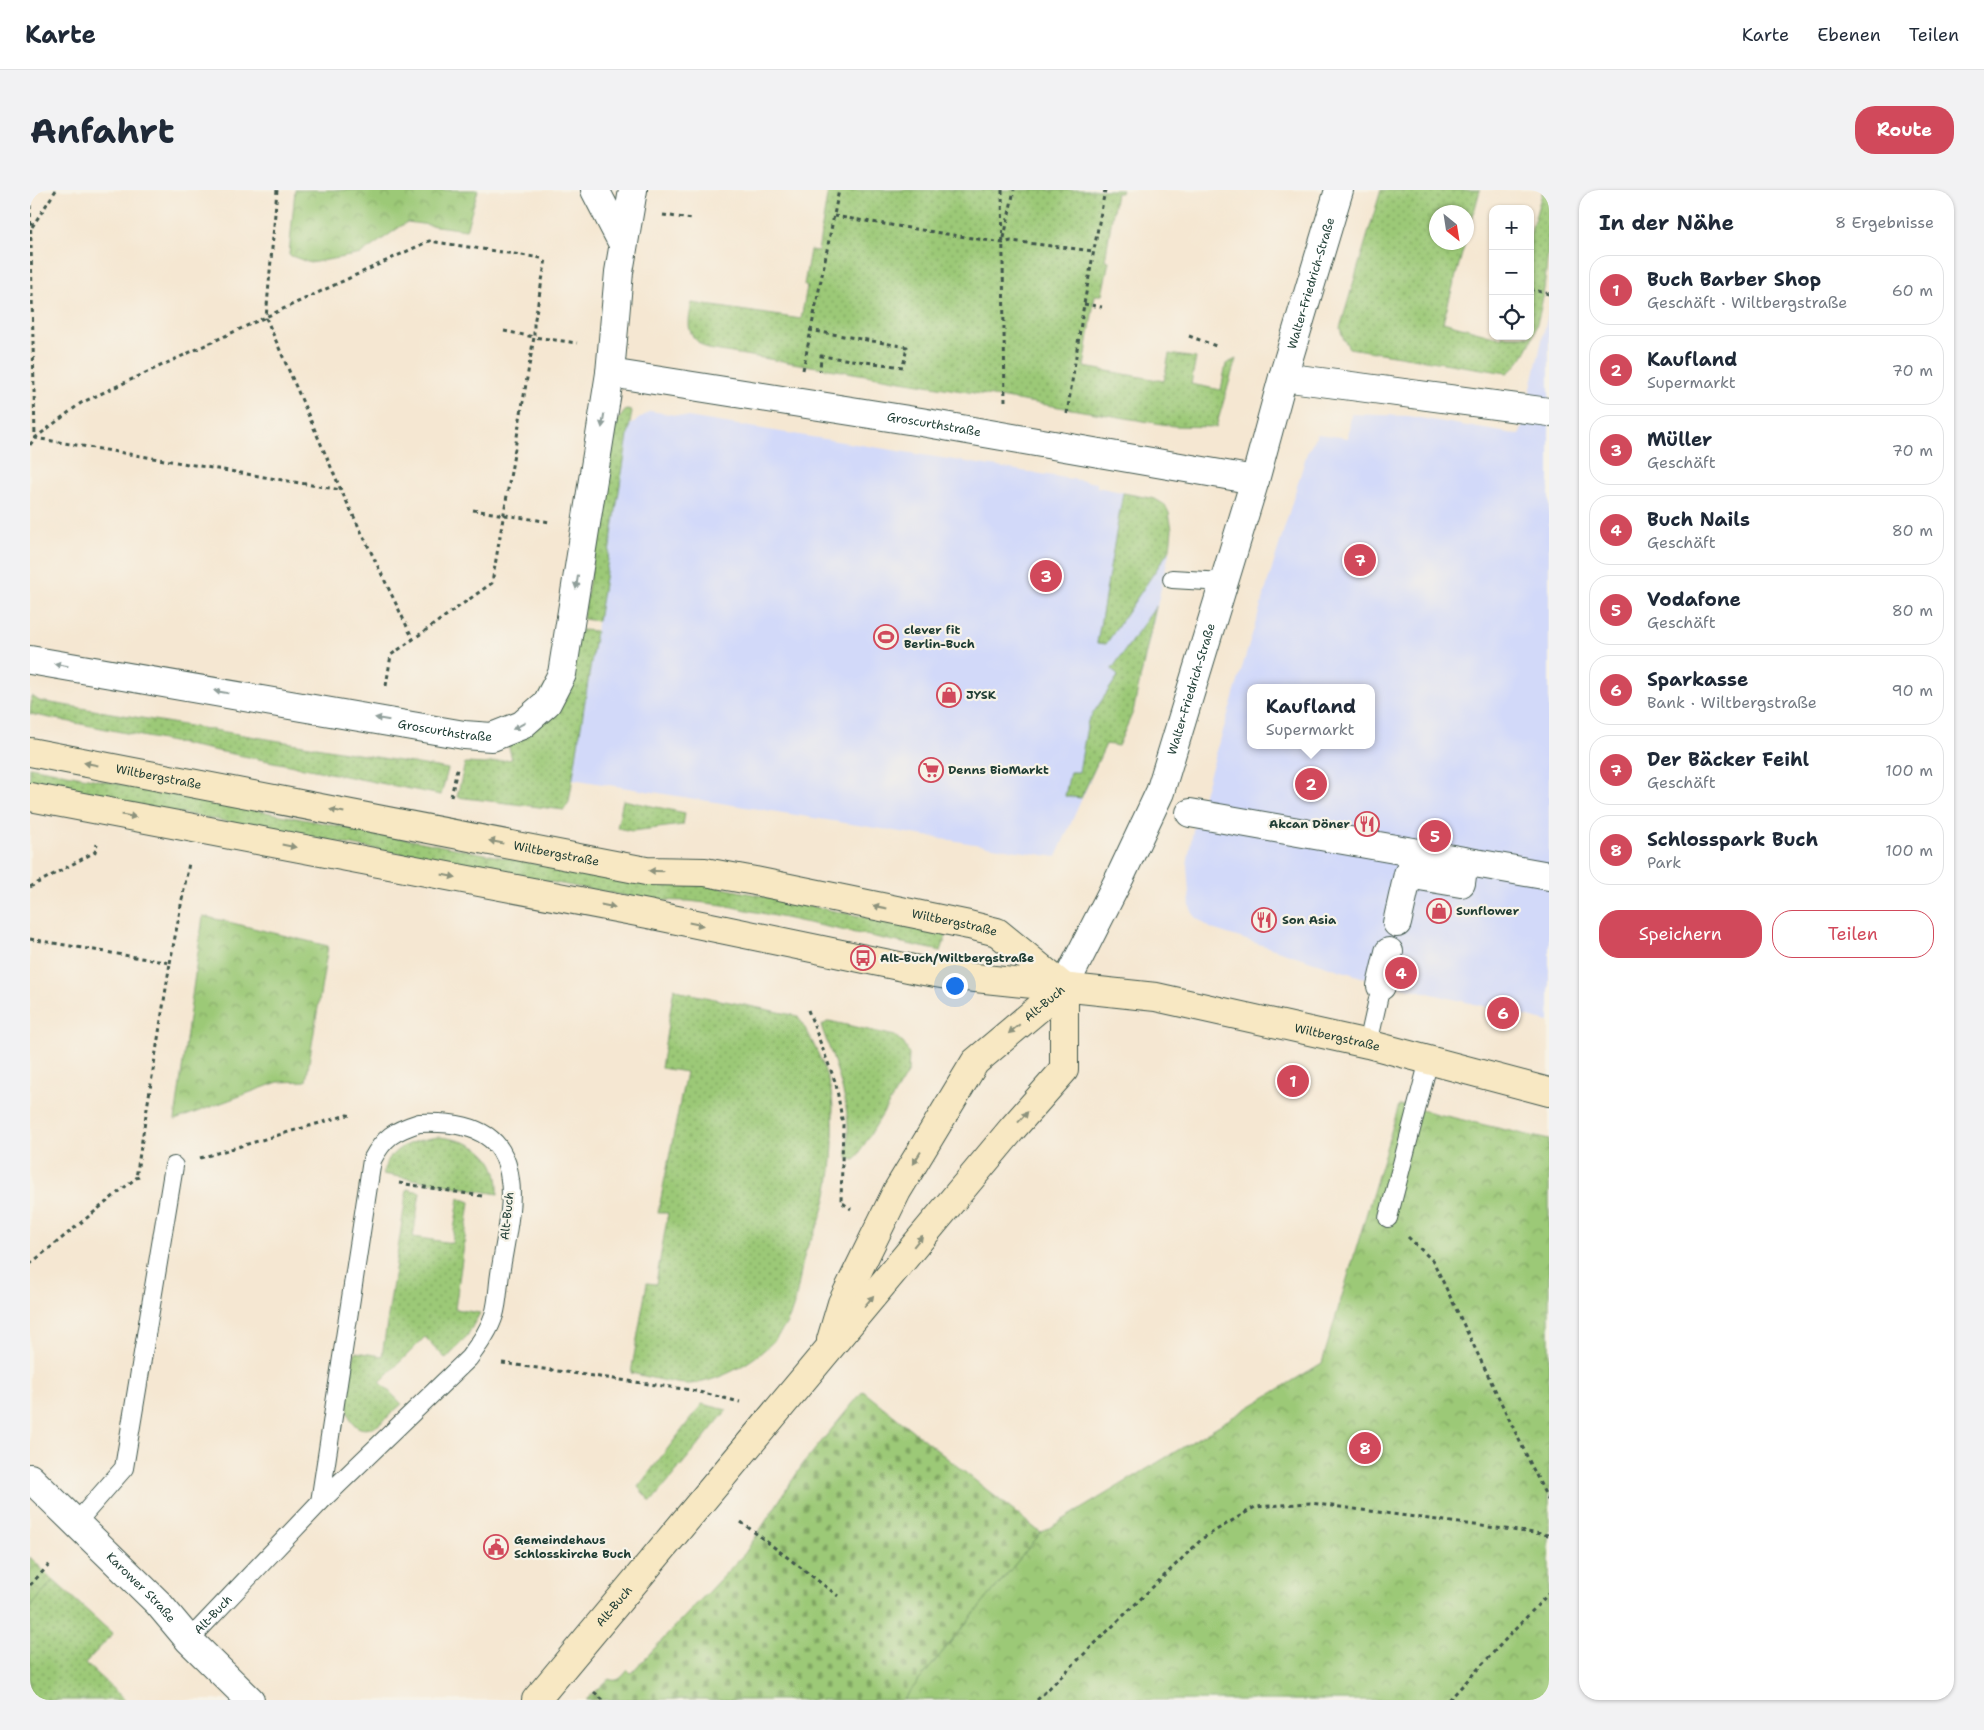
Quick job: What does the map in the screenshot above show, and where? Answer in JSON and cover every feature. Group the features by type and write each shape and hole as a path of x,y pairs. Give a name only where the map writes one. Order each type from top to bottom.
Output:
{"main road":[{"name":"Wiltbergstraße","path":"30,752 646,871 705,872 755,880 997,932 1064,987"},
{"name":"Wiltbergstraße","path":"30,797 648,914 918,970 1156,997 1368,1044 1549,1092"},
{"name":"Alt-Buch","path":"828,1350 842,1302 886,1212 975,1062 1064,987"},
{"name":"Alt-Buch","path":"536,1700 1012,1128 1064,1070 1064,987"}],"street":[{"path":"595,190 623,244"},
{"name":"Groscurthstraße","path":"30,660 381,719 464,735 492,737 522,726 547,703 562,674 611,361 619,272 633,190"},
{"name":"Walter-Friedrich-Straße","path":"1064,987 1120,877 1160,792 1255,480 1283,377 1339,190"},
{"name":"Groscurthstraße","path":"611,361 817,405 1255,480"},
{"path":"1283,377 1549,412"},
{"path":"1190,813 1549,876"},
{"path":"1397,923 1408,874 1461,883 1464,861"},
{"path":"1382,986 1389,952"},
{"name":"Karower Straße","path":"30,1478 158,1603 189,1640 250,1700"}],"lane":[{"path":"1172,578 1224,582"},
{"path":"1368,1044 1382,986"},
{"path":"1388,1218 1429,1060"},
{"name":"Alt-Buch","path":"189,1640 320,1502 469,1358 484,1337 494,1314 510,1201 511,1180 501,1150 490,1139 470,1128 439,1122 419,1123 398,1129 380,1143 372,1160 320,1502"},
{"path":"76,1523 124,1468 174,1166"}],"path":[{"path":"32,228 56,190"},
{"path":"277,190 266,318 341,490 413,638"},
{"path":"802,373 809,330 839,190"},
{"path":"1002,190 1006,436"},
{"path":"1002,243 1014,190"},
{"path":"1070,393 1105,190"},
{"path":"30,197 35,438"},
{"path":"834,216 1002,243 1010,241 1093,251"},
{"path":"30,445 35,438 81,403 429,241 541,258"},
{"path":"381,719 391,655 492,582 546,259"},
{"path":"1534,290 1549,294"},
{"path":"1084,304 1102,307"},
{"path":"809,330 907,347 902,367 821,356 817,405"},
{"path":"504,331 534,336 611,361"},
{"path":"1188,336 1216,346"},
{"path":"35,438 341,490"},
{"path":"473,510 586,528"},
{"path":"30,887 95,852 97,841"},
{"path":"136,1178 170,963 190,859"},
{"path":"30,939 170,963"},
{"path":"808,1010 836,1084 843,1125 841,1202 853,1210"},
{"path":"30,1264 136,1178 347,1114 353,1116"},
{"path":"368,1177 510,1201"},
{"path":"1388,1218 1433,1261 1549,1502"},
{"path":"469,1358 691,1390 747,1404 770,1421"},
{"path":"1037,1700 1203,1538 1255,1507 1310,1502 1549,1535"},
{"path":"741,1522 838,1596"},
{"path":"30,1585 50,1564"},
{"path":"1449,1700 1549,1593"},
{"path":"594,1692 603,1700"}],"shaded area":[{"path":"1549,310 1549,1022 1361,977 1212,929 1195,917 1190,907 1187,865 1193,830 1307,453 1318,434 1348,438 1351,414 1408,416 1520,435"},
{"path":"650,411 1097,483 1097,487 1155,499 1165,505 1169,513 1172,529 1170,549 1133,712 1118,746 1106,744 1056,857 572,779 629,426"}],"green space":[{"path":"295,190 478,190 466,230 407,222 361,254 310,263 289,255"},
{"path":"828,190 1122,190 1121,193 1116,193 1105,260 1109,261 1102,295 1095,295 1084,367 1164,381 1169,354 1196,358 1191,384 1221,390 1226,364 1236,359 1216,427 1174,426 708,349 696,340 692,335 689,324 692,303 801,319 807,287 804,285 810,250 818,251"},
{"path":"1381,190 1480,190 1474,212 1474,205 1429,205 1429,250 1463,250 1443,322 1489,335 1489,340 1531,340 1521,359 1507,373 1349,348 1340,328"},
{"path":"1543,190 1549,190 1547,263 1539,317 1534,331 1534,221"},
{"path":"626,410 632,411 598,621 583,619 616,422"},
{"path":"1123,493 1155,499 1165,505 1169,513 1172,529 1170,549 1106,644 1097,643"},
{"path":"1156,606 1133,712 1118,746 1106,744 1081,798 1065,796 1070,772 1079,772 1088,721 1118,676 1112,669"},
{"path":"581,630 596,631 569,802 564,810 457,797 465,763 485,764 512,759 508,744"},
{"path":"32,696 39,701 448,769 441,795 30,714"},
{"path":"30,767 626,881 703,884 947,934 941,951 723,905 689,901 647,900 30,785"},
{"path":"623,800 685,813 683,825 632,831 617,828"},
{"path":"203,916 328,946 306,1081 278,1082 175,1120"},
{"path":"674,988 686,993 798,1016 822,1062 831,1092 833,1108 832,1158 829,1184 818,1226 806,1250 790,1316 774,1341 748,1362 719,1377 690,1384 669,1382 631,1373 647,1283 656,1284 668,1213 658,1213 686,1072 661,1068"},
{"path":"829,1021 895,1036 904,1044 909,1054 908,1072 855,1160 849,1159 847,1154 848,1121 846,1105 833,1057 821,1026"},
{"path":"1399,1105 1549,1140 1549,1700 903,1700 1041,1533 1322,1363"},
{"path":"439,1137 464,1142 483,1152 490,1159 495,1169 498,1180 498,1194 383,1174 390,1157 404,1146 421,1140"},
{"path":"407,1189 420,1192 413,1237 452,1243 459,1198 470,1202 455,1309 480,1313 467,1336 446,1359 425,1337 380,1382 402,1404 378,1425 362,1429 353,1423 349,1415 348,1394 351,1370 355,1352 382,1356"},
{"path":"863,1391 1041,1533 903,1700 586,1700 609,1679 617,1680 628,1670 631,1673 745,1553 803,1464"},
{"path":"702,1404 727,1410 651,1502 638,1487"},
{"path":"30,1557 53,1580 30,1608"},
{"path":"53,1580 113,1634 85,1663 125,1700 30,1700 30,1608"}],"place":[{"name":"Der Bäcker Feihl","path":"1360,560"},
{"name":"Müller","path":"1046,576"},
{"name":"clever fit Berlin-Buch","path":"886,637"},
{"name":"JYSK","path":"949,695"},
{"name":"Denns BioMarkt","path":"931,770"},
{"name":"Kaufland","path":"1311,784"},
{"name":"Akcan Döner","path":"1367,824"},
{"name":"Vodafone","path":"1435,836"},
{"name":"Sunflower","path":"1439,911"},
{"name":"Son Asia","path":"1264,920"},
{"name":"Alt-Buch/Wiltbergstraße","path":"863,958"},
{"name":"Buch Nails","path":"1401,973"},
{"name":"Sparkasse","path":"1503,1013"},
{"name":"Buch Barber Shop","path":"1293,1081"},
{"name":"Schlosspark Buch","path":"1365,1448"},
{"name":"Gemeindehaus Schlosskirche Buch","path":"496,1547"}]}
